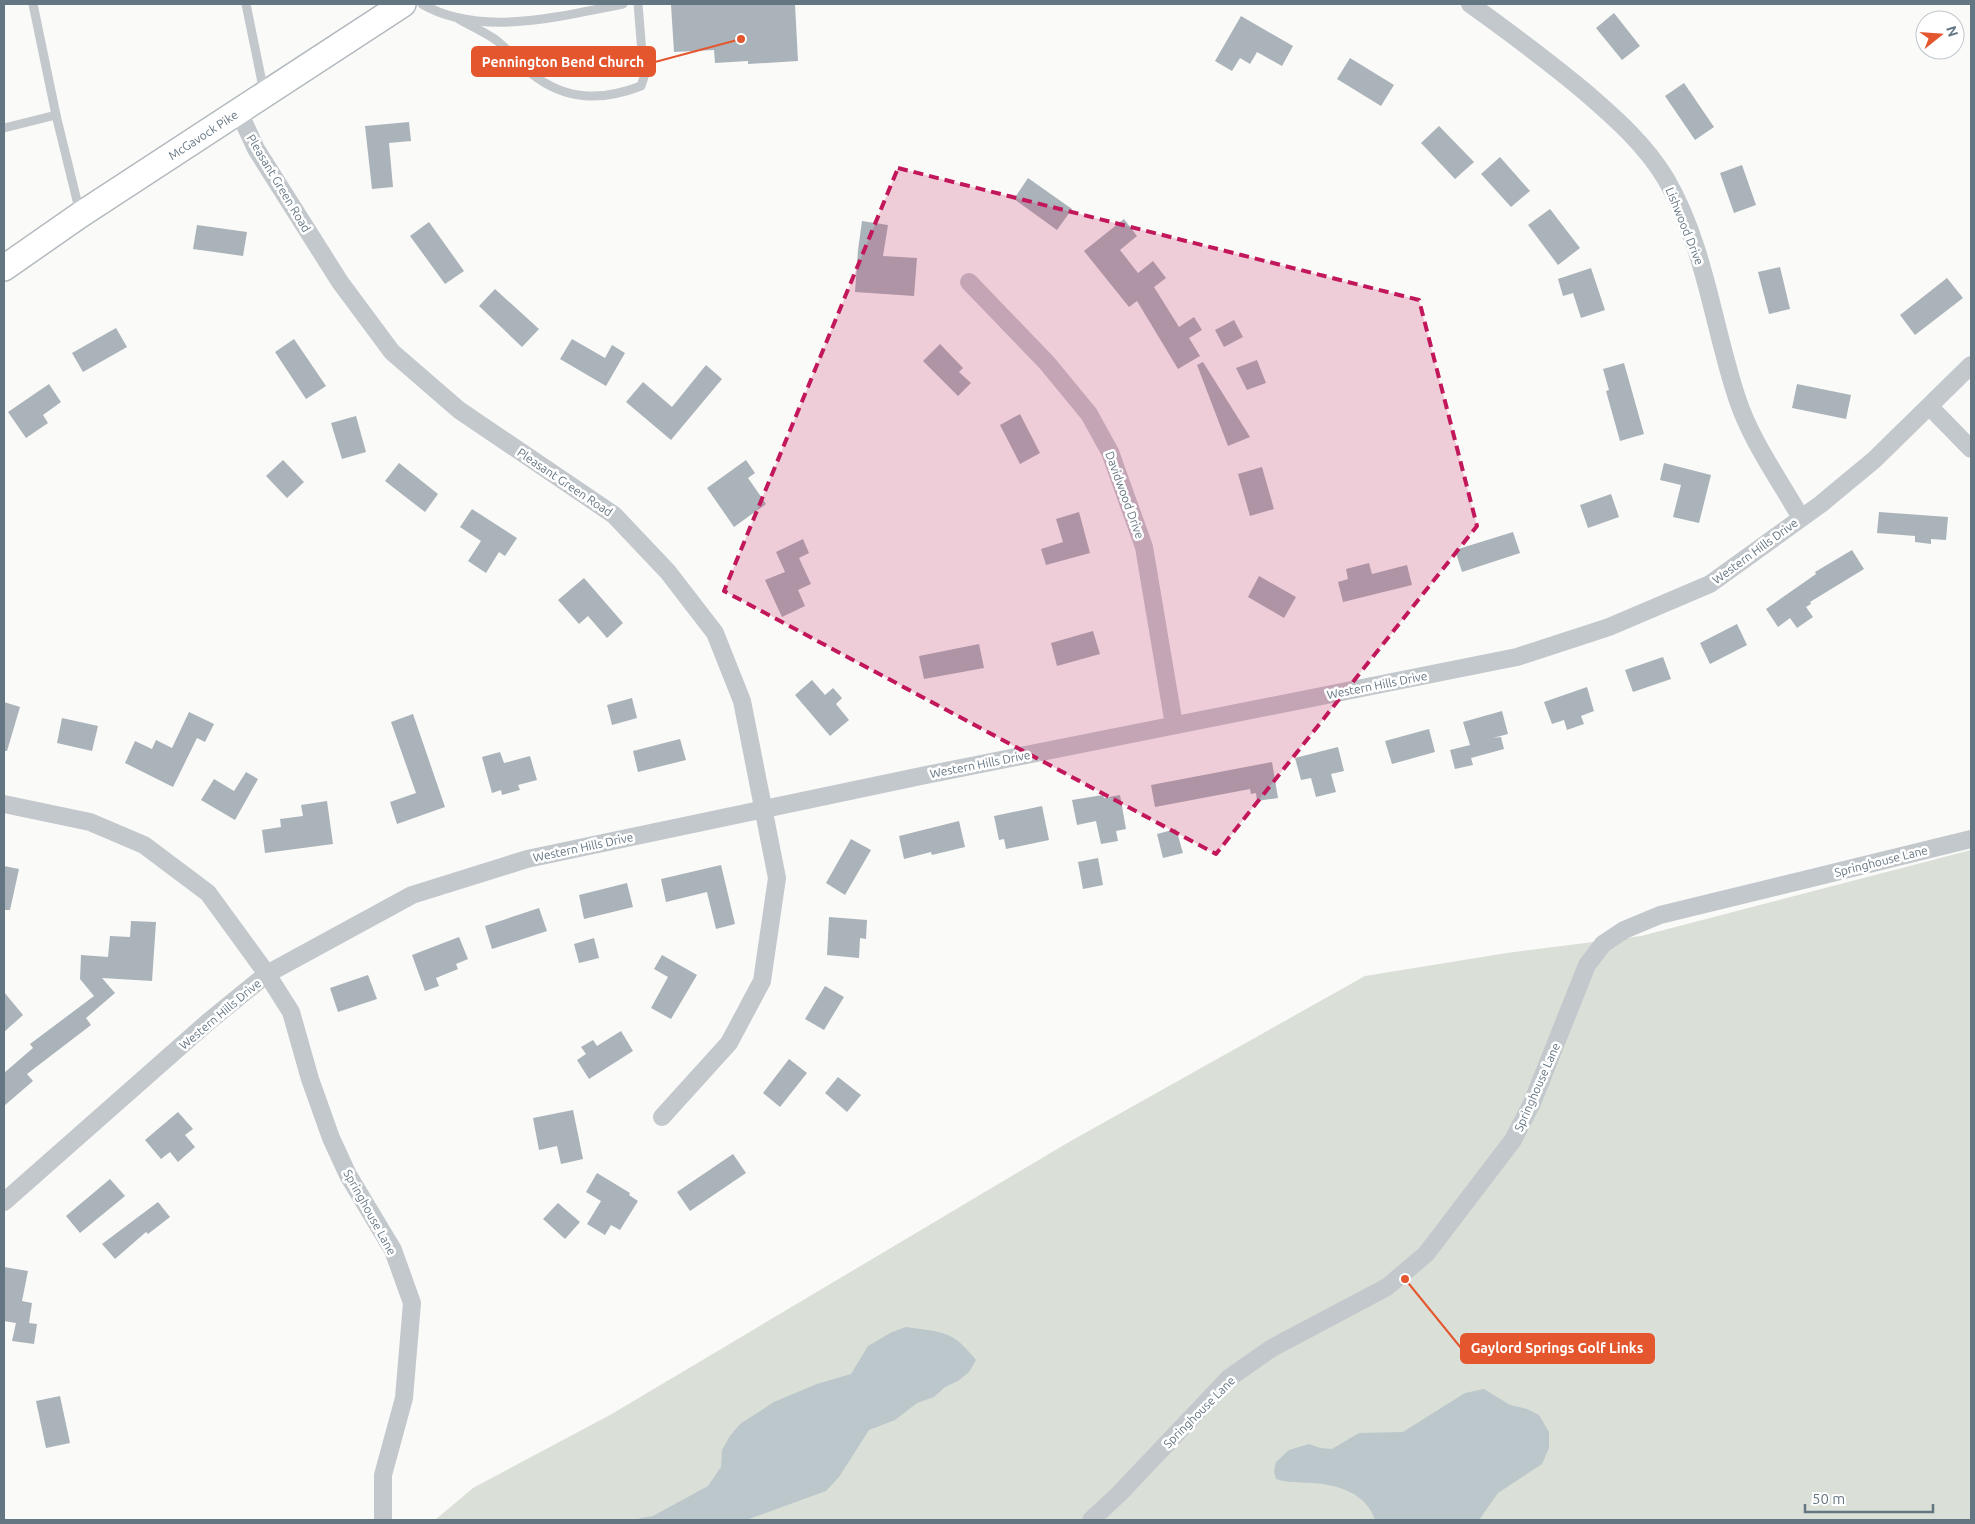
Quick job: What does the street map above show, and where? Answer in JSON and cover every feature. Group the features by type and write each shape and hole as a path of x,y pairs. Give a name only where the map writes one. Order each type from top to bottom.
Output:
{"main road":[{"name":"McGavock Pike","path":"4,268 80,215 403,4"}],"street":[{"name":"Lishwood Drive","path":"1470,4 1515,36 1602,106 1631,133 1665,178 1678,202 1699,259 1729,370 1746,423 1801,518"},
{"name":"Pleasant Green Road","path":"239,112 256,149 340,282 392,352 459,410 614,515 668,572 715,633 742,701 777,878 762,981 729,1043 662,1117"},
{"name":"Davidwood Drive","path":"969,282 1047,363 1089,414 1110,452 1144,547 1174,725"},
{"name":"Western Hills Drive","path":"4,1202 208,1022 267,974 412,895 527,859 921,776 1516,657 1610,628 1710,584 1821,504 1874,460 1971,365"},
{"path":"1930,407 1971,449"},
{"name":"Springhouse Lane","path":"4,804 90,822 144,845 208,893 267,974 291,1012 310,1079 331,1138 348,1175 393,1250 412,1303 404,1398 383,1474 383,1520"},
{"name":"Springhouse Lane","path":"1091,1520 1119,1494 1229,1378 1272,1348 1387,1287 1426,1254 1513,1140 1532,1103 1587,965 1603,944 1624,930 1660,915 1971,839"}],"lane":[{"path":"33,4 56,115 80,215"},
{"path":"246,4 264,94"},
{"path":"422,4 437,13 459,19 511,22 541,20 623,4"},
{"path":"459,19 496,40 548,85 571,94 605,97 641,86 644,77 638,4"},
{"path":"4,128 56,115"}],"highlighted area":[{"path":"898,168 1419,300 1477,526 1216,854 724,591"}],"shaded area":[{"path":"1971,850 1971,1520 435,1520 473,1488 610,1415 1069,1142 1365,976 1507,953 1641,936"},
{"path":"906,1327 946,1334 960,1343 976,1360 969,1372 958,1381 945,1387 934,1397 917,1403 895,1420 869,1430 839,1477 826,1491 746,1520 611,1520 653,1516 708,1486 721,1467 722,1450 740,1424 774,1402 817,1384 851,1374 868,1346 892,1332"},
{"path":"1484,1389 1510,1405 1527,1409 1539,1415 1549,1432 1549,1448 1542,1464 1498,1493 1479,1520 1375,1520 1365,1503 1358,1497 1340,1488 1330,1485 1289,1482 1276,1479 1274,1471 1276,1462 1289,1450 1309,1444 1320,1448 1332,1449 1359,1433 1403,1432 1465,1393"}],"building":[{"path":"795,4 798,61 748,64 748,61 715,63 714,50 674,52 671,5"},
{"path":"1614,13 1640,46 1622,60 1596,28"},
{"path":"1241,16 1293,46 1282,66 1257,52 1250,64 1240,58 1232,71 1215,61"},
{"path":"1350,58 1394,85 1381,106 1337,79"},
{"path":"1684,83 1714,127 1695,140 1665,96"},
{"path":"409,122 411,141 389,143 393,187 372,189 365,126"},
{"path":"1439,126 1474,162 1455,179 1421,143"},
{"path":"1500,157 1530,191 1511,207 1481,174"},
{"path":"1742,165 1756,205 1734,213 1720,173"},
{"path":"1028,178 1072,209 1057,230 1014,199"},
{"path":"1550,209 1580,248 1558,265 1528,225"},
{"path":"1124,219 1137,236 1120,250 1138,273 1153,261 1166,278 1154,287 1179,327 1194,317 1202,330 1189,338 1200,356 1178,369 1137,301 1129,307 1084,251"},
{"path":"862,221 888,225 883,256 917,258 914,296 855,292"},
{"path":"429,222 464,271 445,284 410,236"},
{"path":"197,225 247,232 243,256 193,249"},
{"path":"1780,267 1790,309 1769,314 1758,272"},
{"path":"1591,268 1605,310 1581,318 1573,293 1563,296 1558,279"},
{"path":"1947,278 1963,298 1915,335 1900,315"},
{"path":"495,289 539,329 522,347 479,306"},
{"path":"1234,320 1243,337 1224,347 1215,330"},
{"path":"116,328 127,347 83,372 72,353"},
{"path":"294,339 326,386 306,399 275,352"},
{"path":"572,339 605,358 612,345 625,353 606,386 560,359"},
{"path":"940,344 963,368 959,372 971,383 958,396 923,361"},
{"path":"1257,360 1266,383 1247,390 1236,368"},
{"path":"1203,362 1250,437 1228,446 1197,365"},
{"path":"1624,363 1644,434 1620,441 1606,391 1609,390 1603,369"},
{"path":"706,365 722,379 671,440 626,402 643,382 672,407"},
{"path":"49,384 61,402 43,415 48,423 26,438 8,412"},
{"path":"1797,384 1851,395 1846,419 1792,408"},
{"path":"1020,414 1040,453 1020,464 1000,425"},
{"path":"356,416 366,452 342,459 331,423"},
{"path":"283,460 304,482 287,498 266,476"},
{"path":"746,460 755,473 748,478 766,504 734,527 707,488"},
{"path":"399,463 438,494 425,512 385,481"},
{"path":"1664,463 1711,475 1699,523 1673,517 1681,485 1660,480"},
{"path":"1262,467 1274,509 1250,516 1238,474"},
{"path":"1611,494 1619,517 1588,528 1580,505"},
{"path":"472,509 517,538 505,556 499,552 486,573 468,561 481,541 460,527"},
{"path":"1079,512 1090,553 1046,565 1041,549 1063,542 1056,519"},
{"path":"1879,512 1948,517 1946,540 1931,539 1931,544 1915,542 1915,536 1877,533"},
{"path":"1513,532 1520,553 1462,572 1455,550"},
{"path":"803,539 809,553 799,558 811,584 798,590 805,606 782,617 765,580 785,572 776,552"},
{"path":"1852,550 1864,569 1810,602 1811,604 1806,607 1813,617 1797,628 1790,618 1778,627 1766,609 1816,574 1815,572"},
{"path":"1369,563 1372,574 1407,565 1412,585 1343,602 1338,582 1348,579 1346,569"},
{"path":"1259,576 1296,597 1284,618 1248,597"},
{"path":"584,578 623,623 607,638 588,616 579,624 558,600"},
{"path":"1737,624 1747,645 1710,664 1700,643"},
{"path":"1093,631 1100,654 1057,666 1051,643"},
{"path":"979,644 984,668 924,679 919,656"},
{"path":"1663,657 1671,679 1633,692 1625,670"},
{"path":"812,680 825,695 833,688 842,698 836,704 849,720 830,736 795,695"},
{"path":"1587,687 1594,711 1581,716 1584,724 1567,730 1564,720 1552,724 1544,702"},
{"path":"632,698 637,718 612,725 607,705"},
{"path":"4,702 20,707 7,751 4,751"},
{"path":"1502,711 1508,734 1493,738 1501,737 1504,749 1471,758 1473,765 1455,769 1450,750 1470,745 1463,722"},
{"path":"189,712 214,724 205,742 197,738 173,787 125,763 135,741 152,749 156,740 172,748"},
{"path":"413,714 445,807 397,824 390,802 416,793 391,722"},
{"path":"62,718 98,726 92,751 57,743"},
{"path":"1429,729 1435,752 1392,764 1385,741"},
{"path":"680,739 686,760 638,772 633,751"},
{"path":"1338,747 1344,771 1331,774 1336,792 1316,797 1311,778 1301,780 1295,758"},
{"path":"500,752 504,763 530,756 537,780 518,785 520,790 502,795 501,790 492,793 482,757"},
{"path":"1272,762 1278,798 1257,801 1256,793 1251,794 1250,789 1155,807 1151,785"},
{"path":"246,772 258,779 235,820 201,800 214,779 234,791"},
{"path":"1103,795 1104,798 1120,795 1126,829 1116,831 1118,841 1101,844 1096,821 1077,825 1072,800"},
{"path":"327,801 333,844 265,853 262,830 281,827 280,819 303,816 301,805"},
{"path":"1042,806 1049,840 1006,849 1004,839 999,840 994,816"},
{"path":"959,821 965,847 932,855 931,852 904,859 899,836"},
{"path":"1176,829 1183,853 1163,858 1157,834"},
{"path":"851,839 871,850 845,895 826,883"},
{"path":"1098,858 1103,885 1083,889 1078,862"},
{"path":"721,865 735,924 716,929 707,892 666,902 661,879"},
{"path":"4,866 19,869 10,910 4,910"},
{"path":"627,883 633,907 584,919 579,895"},
{"path":"539,908 547,931 492,949 485,926"},
{"path":"829,917 867,920 866,939 860,938 859,958 827,955"},
{"path":"131,921 156,922 152,981 102,978 115,993 86,1018 91,1025 27,1074 33,1081 4,1106 4,1073 33,1048 30,1044 94,996 80,979 81,955 108,957 110,936 130,937"},
{"path":"459,937 468,959 456,964 458,969 436,978 439,986 425,991 412,955"},
{"path":"594,938 599,958 579,963 574,944"},
{"path":"662,955 697,975 671,1019 651,1008 668,977 654,969"},
{"path":"368,975 377,999 338,1012 330,988"},
{"path":"825,986 844,997 824,1030 805,1019"},
{"path":"4,992 23,1015 4,1032"},
{"path":"621,1031 633,1051 589,1079 577,1060 586,1054 581,1047 593,1040 597,1046"},
{"path":"789,1059 807,1073 780,1107 763,1093"},
{"path":"838,1077 861,1095 847,1112 825,1093"},
{"path":"573,1110 583,1159 561,1164 557,1146 539,1150 533,1118"},
{"path":"178,1112 193,1129 185,1135 195,1147 178,1162 170,1152 161,1159 145,1140"},
{"path":"733,1154 746,1173 690,1211 677,1192"},
{"path":"597,1173 630,1193 629,1195 638,1201 620,1230 611,1225 605,1235 587,1224 601,1201 586,1192"},
{"path":"110,1179 125,1196 80,1233 66,1216"},
{"path":"158,1202 170,1217 148,1234 146,1232 115,1259 102,1244"},
{"path":"558,1203 580,1222 565,1239 543,1219"},
{"path":"4,1267 28,1271 22,1301 32,1303 29,1323 37,1324 34,1344 12,1341 16,1323 4,1321"},
{"path":"60,1396 70,1443 46,1448 36,1401"}],"place":[{"name":"Pennington Bend Church","path":"741,39"},
{"name":"Gaylord Springs Golf Links","path":"1405,1279"}]}
